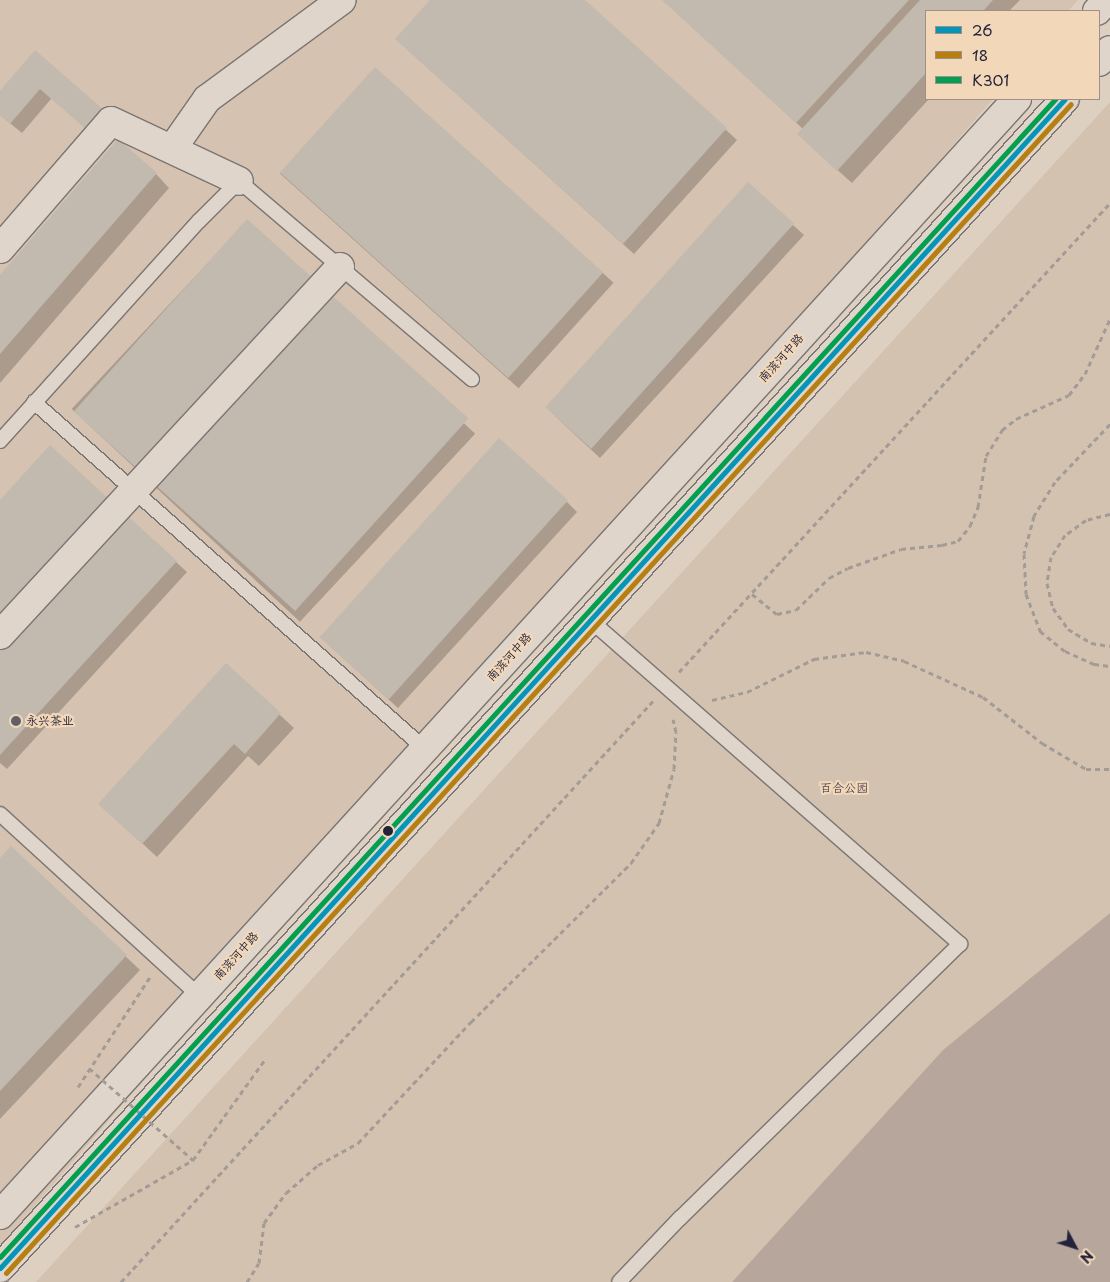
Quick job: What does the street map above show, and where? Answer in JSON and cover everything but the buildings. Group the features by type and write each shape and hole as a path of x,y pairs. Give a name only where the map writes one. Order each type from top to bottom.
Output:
{"main road":[{"path":"172,149 207,99 342,0"},
{"path":"1097,10 1107,0"},
{"path":"1100,61 1110,50"},
{"name":"南滨河中路","path":"0,1215 1016,100"},
{"path":"0,1268 1064,100"},
{"path":"0,249 111,121 239,181"},
{"path":"0,635 340,267"}],"lane":[{"path":"0,441 199,220 239,181 472,378"},
{"path":"34,402 425,749"},
{"path":"590,620 665,688 960,944 680,1218 619,1282"},
{"path":"0,814 199,996"}],"path":[{"path":"121,1282 1110,203"},
{"path":"752,594 777,614 796,610 817,593 829,578 848,568 901,549 942,545 958,541 970,526 978,507 986,456 1002,430 1016,419 1069,395 1086,374 1110,319"},
{"path":"1110,424 1055,482 1034,516 1024,554 1026,594 1040,631 1065,651 1094,664 1110,666"},
{"path":"1110,514 1086,520 1065,535 1051,557 1047,583 1053,608 1068,629 1091,643 1110,646"},
{"path":"710,701 747,692 814,660 866,652 904,661 983,697 1042,743 1086,769 1110,769"},
{"path":"247,1282 259,1263 264,1223 286,1193 318,1165 358,1143 471,1022 631,863 659,823 674,769 676,732 665,688"},
{"path":"160,961 89,1068 192,1160"},
{"path":"73,1228 192,1160 264,1061"}],"shaded area":[{"path":"0,0 1078,0 1069,10 925,10 925,100 992,100 0,1246"},
{"path":"1110,913 1110,1282 732,1282 943,1050"}],"green space":[{"name":"百合公园","path":"1110,102 1110,913 943,1050 732,1282 36,1282"}],"transit line":[{"name":"K301","path":"0,1257 1054,100"},
{"name":"26","path":"0,1268 1064,100"},
{"name":"18","path":"6,1273 1071,104"}],"place":[{"name":"永兴茶业","path":"16,721"}]}
